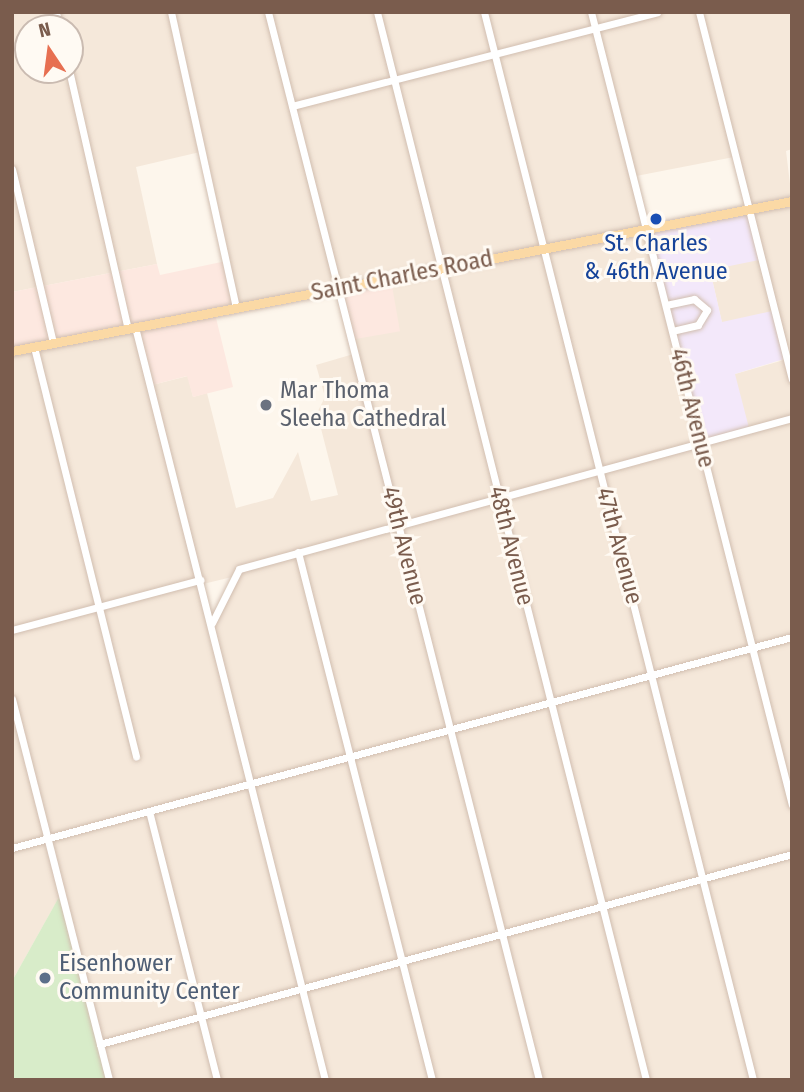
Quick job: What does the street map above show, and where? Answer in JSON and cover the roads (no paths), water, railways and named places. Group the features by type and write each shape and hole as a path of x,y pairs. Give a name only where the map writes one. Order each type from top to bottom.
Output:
{"main road":[{"name":"Saint Charles Road","path":"12,351 792,201"}],"street":[{"path":"171,12 236,307"},
{"name":"49th Avenue","path":"268,12 539,1080"},
{"name":"48th Avenue","path":"377,12 646,1080"},
{"name":"47th Avenue","path":"484,12 753,1080"},
{"name":"46th Avenue","path":"591,12 792,805"},
{"path":"292,106 657,12"},
{"path":"699,12 792,379"},
{"path":"72,84 132,328 211,623 324,1080"},
{"path":"12,169 53,343"},
{"path":"666,306 694,299 706,310 698,326 673,331"},
{"path":"34,347 135,757"},
{"path":"211,623 239,569 792,418"},
{"path":"298,552 432,1080"},
{"path":"12,630 200,580"},
{"path":"12,848 792,637"},
{"path":"12,699 109,1080"},
{"path":"149,811 217,1080"},
{"path":"100,1044 792,853"}],"place":[{"name":"St. Charles & 46th Avenue","path":"656,219"},
{"name":"Mar Thoma Sleeha Cathedral","path":"266,405"},
{"name":"Eisenhower Community Center","path":"45,978"}]}
